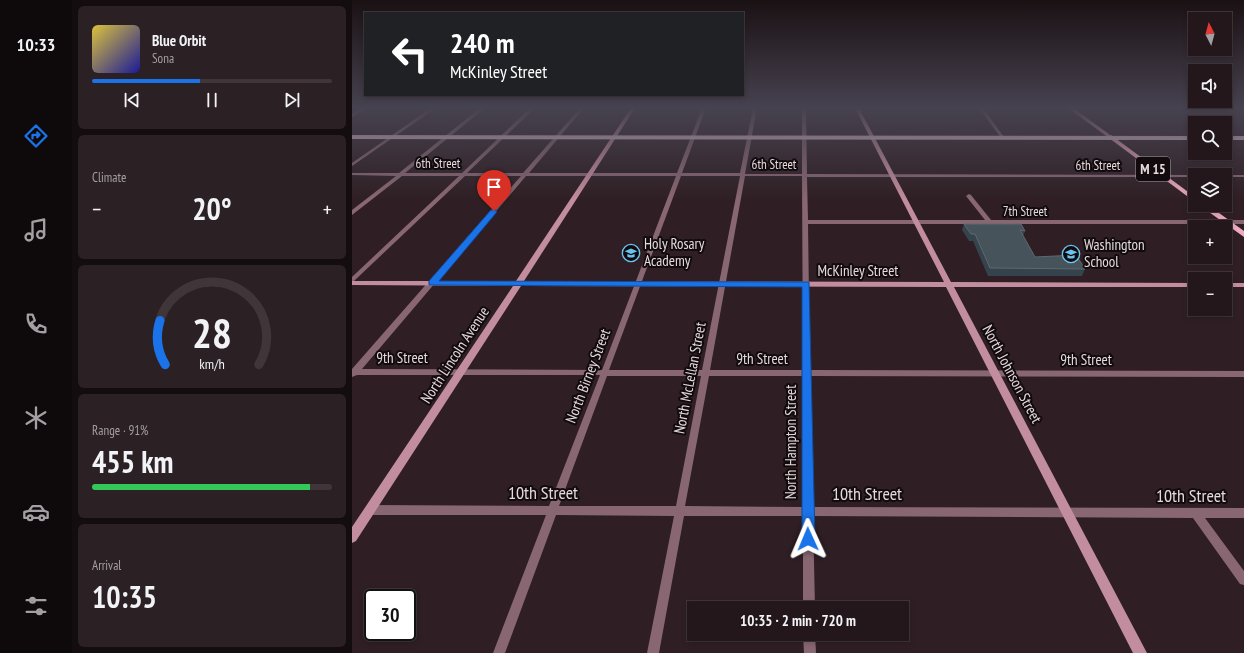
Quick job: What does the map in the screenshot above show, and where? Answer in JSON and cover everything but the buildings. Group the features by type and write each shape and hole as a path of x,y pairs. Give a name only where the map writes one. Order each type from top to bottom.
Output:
{"main road":[{"name":"M 15","path":"1111,138 1188,195"},
{"path":"1212,212 1223,220"},
{"path":"1232,226 1244,235"}],"street":[{"path":"352,165 390,138"},
{"path":"352,213 446,138"},
{"path":"352,280 500,138"},
{"path":"353,374 557,138"},
{"name":"North Lincoln Avenue","path":"352,537 613,138"},
{"name":"North Birney Street","path":"499,653 552,509 693,138"},
{"name":"North McLellan Street","path":"653,653 749,138"},
{"name":"North Hampton Street","path":"805,138 804,175 809,601"},
{"name":"North Johnson Street","path":"873,138 1140,653"},
{"name":"6th Street","path":"352,174 1188,176"},
{"path":"1232,176 1244,176"},
{"path":"969,196 988,222"},
{"name":"7th Street","path":"805,222 1188,222"},
{"name":"7th Street","path":"1232,222 1244,222"},
{"name":"McKinley Street","path":"352,283 1188,285"},
{"path":"1232,285 1244,285"},
{"name":"9th Street","path":"353,374 461,372 1244,374"},
{"name":"10th Street","path":"370,510 552,509 679,511 1244,513"},
{"path":"1196,513 1244,580"},
{"path":"809,641 810,653"}],"place":[{"name":"Holy Rosary Academy","path":"631,253"},
{"name":"Washington School","path":"1071,254"}],"route":[{"path":"494,211 432,283 806,284 808,539"}]}
